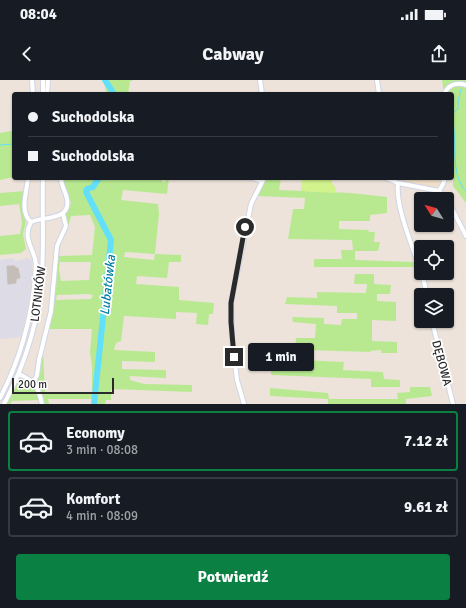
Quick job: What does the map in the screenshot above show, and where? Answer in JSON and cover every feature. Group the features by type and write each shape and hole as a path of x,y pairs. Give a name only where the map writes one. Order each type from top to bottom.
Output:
{"street":[{"path":"32,80 33,92"},
{"path":"43,80 43,92"},
{"path":"47,92 48,80"},
{"path":"260,80 262,92"},
{"path":"378,80 379,92"},
{"path":"445,92 447,88 461,82 466,85"},
{"path":"28,180 25,209 26,217 31,222"},
{"name":"LOTNIKÓW","path":"4,404 19,374 31,340 39,301 42,273 44,180"},
{"path":"34,382 37,375 39,360 51,311 57,246 66,226 63,214 68,205 68,201 61,180"},
{"path":"244,404 237,380 231,329 231,303 250,207 263,180"},
{"path":"391,180 398,183 439,191 444,180"},
{"path":"398,183 397,192 414,249"},
{"path":"454,213 466,236"},
{"path":"31,222 63,214"},
{"path":"0,398 19,357 31,311 36,261 27,236 31,222"},
{"name":"DĘBOWA","path":"434,328 454,404"},
{"path":"19,374 34,382 37,386 42,404"}],"shaded area":[{"path":"396,180 441,180 436,187"},
{"path":"14,258 15,261 28,258 32,261 27,312 21,337 0,339 0,260"}],"green space":[{"path":"103,80 133,81 130,81 128,92 106,92"},
{"path":"442,80 466,80 466,203 453,186 454,92 444,92"},
{"path":"12,131 12,177 0,180 0,133"},
{"path":"63,180 162,180 163,183 169,180 167,194 123,190 121,200 158,204 159,214 155,254 181,255 181,262 169,262 167,278 137,276 136,284 179,287 179,300 214,303 213,314 209,314 208,325 196,324 197,313 176,312 176,319 124,316 121,341 116,343 114,350 155,352 155,362 122,361 122,369 166,370 166,378 130,376 130,380 144,384 192,385 192,392 111,389 111,400 106,400 105,404 92,404 92,399 48,399 49,404 44,404 37,382 43,351 45,392 92,394 92,366 90,352 92,329 48,329 56,282 58,247 64,233 65,215 71,204 63,184","holes":["90,215 95,227 92,255 59,256 61,242 68,228 71,216","125,252 155,254 154,260 124,257","60,262 91,262 89,280 61,281 59,269","57,295 93,295 91,299 56,300"]},
{"path":"266,180 281,180 279,190 351,193 387,197 387,213 370,215 370,221 339,221 339,229 368,230 369,232 375,232 374,242 380,242 378,251 355,251 355,260 414,262 414,267 314,267 314,259 342,259 341,250 353,250 352,240 288,239 293,209 304,209 305,198 257,196"},
{"path":"302,180 332,180 332,183 336,188 335,193 301,191"},
{"path":"25,191 24,218 26,222 23,234 26,249 21,253 0,255 0,236 20,234 22,223 19,204 0,206 0,193"},
{"path":"355,274 374,274 374,284 391,285 390,294 377,294 377,301 396,302 396,321 372,320 372,341 397,342 397,353 381,353 381,350 370,351 371,352 303,350 302,360 344,362 343,370 383,372 384,379 400,380 400,387 371,387 371,379 271,375 272,359 269,359 270,348 295,350 296,338 315,338 316,324 293,322 292,317 324,318 324,324 341,325 342,319 357,319 357,313 337,313 337,306 285,304 287,297 317,298 317,292 366,293 367,284 354,284"},
{"path":"20,378 31,382 40,400 12,401 10,404 7,404"},
{"path":"410,387 430,387 432,396 406,399 406,404 328,404 328,399 270,396 270,388 328,393 329,399 398,399 397,393 410,392"}],"building":[{"path":"7,266 15,266 15,268 18,268 20,278 16,279 16,283 8,284"}],"waterway":[{"name":"Lubatówka","path":"105,80 113,92"},
{"path":"454,112 458,109 461,89"},
{"path":"454,126 457,176 466,191"},
{"path":"0,145 12,144"},
{"name":"Lubatówka","path":"94,404 111,240 86,192 87,189 93,187 98,180"}],"route":[{"path":"234,357 231,303 245,227"}]}
